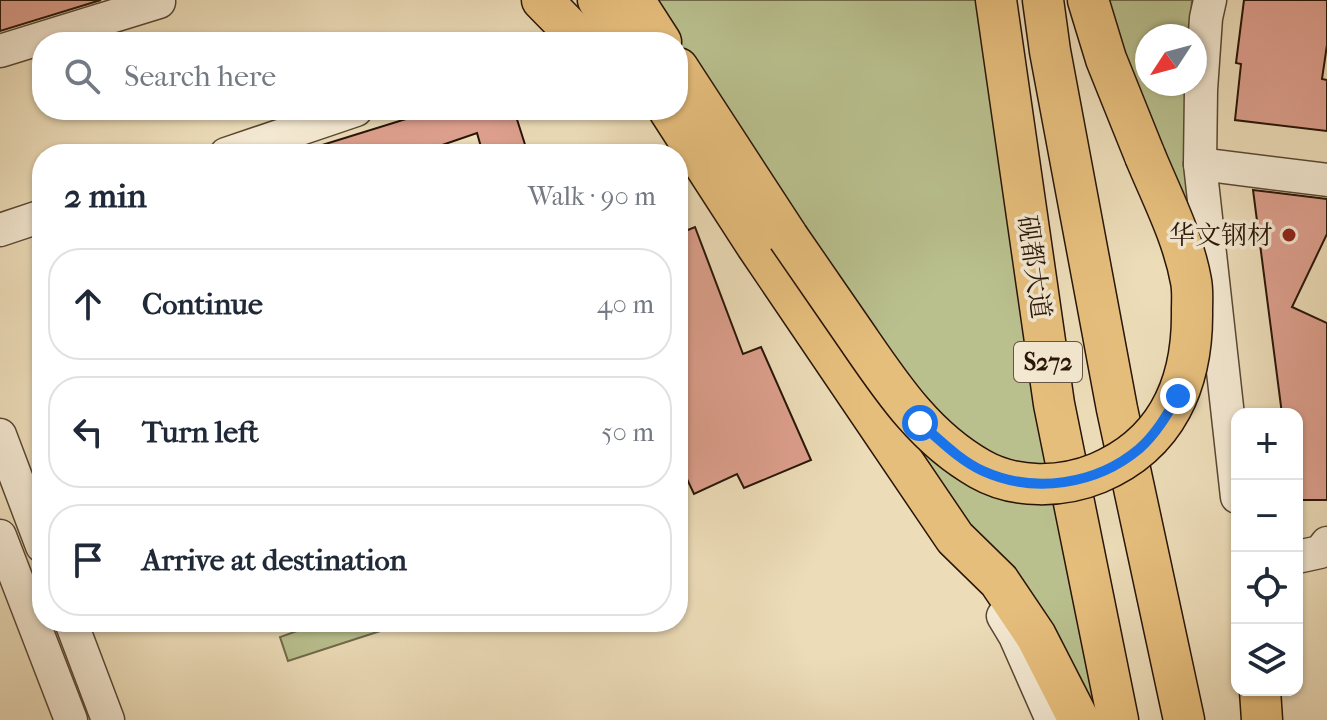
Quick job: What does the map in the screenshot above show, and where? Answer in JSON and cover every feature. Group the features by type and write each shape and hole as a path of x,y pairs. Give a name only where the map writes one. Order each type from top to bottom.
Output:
{"main road":[{"path":"542,0 573,32"},
{"path":"598,0 619,32"},
{"path":"634,0 655,32"},
{"name":"砚都大道","path":"996,0 1054,404 1118,720"},
{"name":"砚都大道","path":"1043,0 1117,409 1184,720"},
{"path":"677,120 920,423 952,451 983,471 1014,481 1079,481 1110,468 1138,449 1161,425 1178,396 1189,365 1193,328 1192,284 1180,237 1106,59 1088,0"},
{"path":"688,86 773,241 955,538 999,581 1029,625 1079,720"},
{"path":"654,120 677,144"},
{"path":"688,155 773,241"},
{"path":"1262,696 1262,720"}],"street":[{"path":"1210,0 1201,90 1200,164 1235,480"},
{"path":"62,32 159,2"},
{"path":"0,51 32,41"},
{"path":"256,144 326,120"},
{"path":"1200,164 1327,180"},
{"path":"0,230 32,219"},
{"path":"0,435 32,520"},
{"path":"0,536 32,619"},
{"path":"955,538 1015,636 1052,720"},
{"path":"1303,556 1320,552 1327,543"},
{"path":"37,632 71,720"},
{"path":"75,632 108,720"},
{"path":"1263,696 1268,720"}],"green space":[{"path":"645,0 987,0 1098,720 898,430 688,73 688,32 664,32"},
{"path":"1101,0 1192,0 1191,24 1135,24 1135,92"},
{"path":"1136,96 1190,96 1202,274"},
{"path":"294,632 377,632 288,661 280,637"}],"building":[{"path":"0,0 101,0 0,31"},
{"path":"1244,0 1327,0 1327,45 1322,79 1327,80 1327,131 1235,120 1241,64 1236,63"},
{"path":"403,120 517,120 525,144 480,144 477,133 445,144 325,144"},
{"path":"1253,190 1327,199 1327,234 1292,307 1327,323 1327,500 1303,500 1303,408 1281,408"},
{"path":"695,227 743,354 761,347 811,460 744,488 737,474 694,494 688,481 688,230"}],"place":[{"name":"华文钢材","path":"1289,235"}],"route":[{"path":"920,423 952,451 983,471 1014,481 1047,484 1079,481 1110,468 1138,449 1161,425 1178,396"}]}
